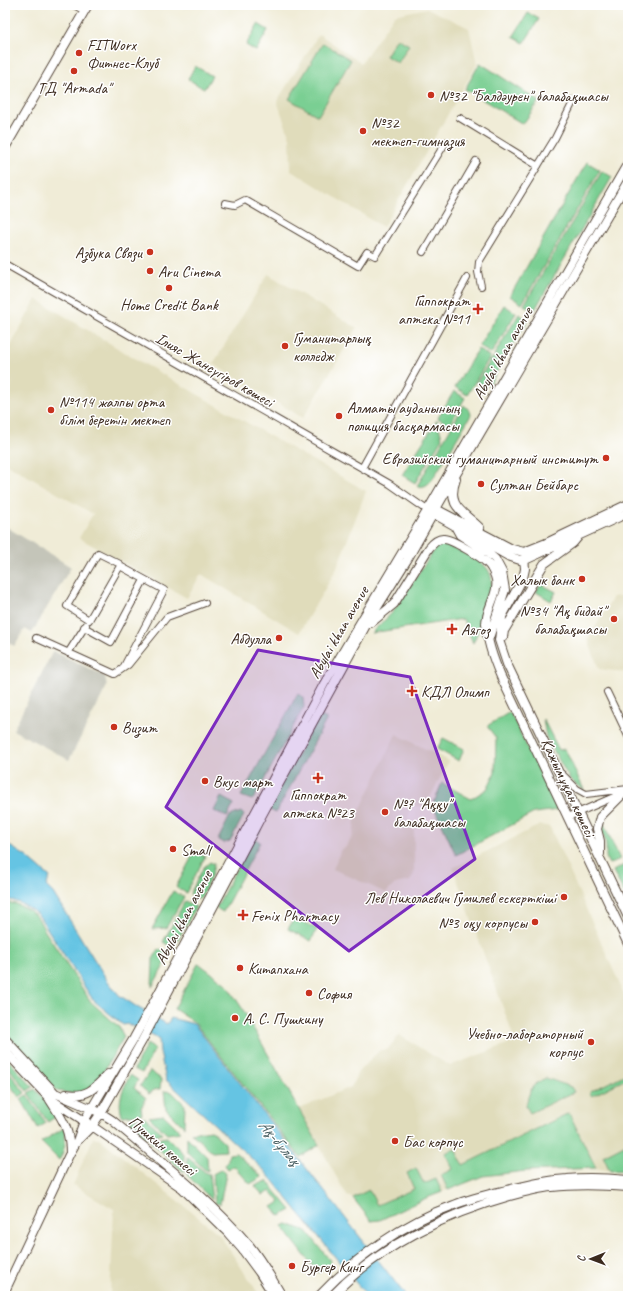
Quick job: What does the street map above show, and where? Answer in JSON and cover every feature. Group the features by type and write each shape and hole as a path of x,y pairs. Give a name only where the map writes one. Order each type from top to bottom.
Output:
{"main road":[{"path":"5,148 87,8"},
{"name":"Abylai khan avenue","path":"77,1141 84,1121 134,1038 160,1000 365,627 628,164"},
{"name":"Abylai khan avenue","path":"160,1000 316,699 360,623 468,454 628,181"},
{"path":"468,454 454,484 454,500 462,514 489,537"},
{"path":"432,510 512,549 524,552 628,504"},
{"path":"432,510 455,526 508,556 524,561 628,513"},
{"path":"455,526 460,535 488,553 495,560 502,572 505,590 488,640"},
{"path":"502,650 504,631 544,564 573,543 578,537"},
{"name":"Қажымұқан көшесі","path":"365,627 394,604 429,548 435,541 443,538 450,540 486,562 495,576 497,584 486,624 492,654 500,675 628,944"},
{"path":"488,640 502,618 523,578 524,552"},
{"path":"502,618 499,640 502,650"},
{"name":"Қажымұқан көшесі","path":"502,650 628,917"},
{"path":"600,857 600,841 597,829 600,817 627,790"},
{"path":"5,1291 77,1141 92,1126 101,1113 142,1041 160,1000"},
{"name":"Пушкин көшесі","path":"5,1039 55,1092 101,1113 112,1120 207,1201 250,1246 282,1296"},
{"name":"Пушкин көшесі","path":"5,1052 49,1098 182,1188 228,1233 259,1272 274,1296"},
{"path":"55,1092 75,1096 85,1095 96,1088 120,1062"},
{"path":"49,1098 66,1125 70,1155"},
{"path":"119,1145 119,1137 122,1134 128,1134"},
{"path":"319,1296 336,1278 375,1247 428,1216 456,1204 534,1184 567,1178 628,1180"},
{"path":"332,1296 343,1285 381,1255 408,1238 459,1213 496,1200 550,1187 569,1185 628,1187"}],"street":[{"path":"74,5 87,8"},
{"path":"481,286 478,272 479,262 555,138 574,100"},
{"path":"460,118 538,166"},
{"path":"225,203 235,204 245,200 358,266 366,252 375,256 446,142"},
{"path":"423,252 476,161"},
{"name":"Ілияс Жансүгіров көшесі","path":"5,264 390,484 411,499 432,510"},
{"path":"362,468 467,278"},
{"path":"89,620 67,606 98,552 144,580 164,590 123,668"},
{"path":"68,653 120,566"},
{"path":"84,627 111,642 144,580"},
{"path":"36,638 115,674 128,665 166,617 205,603"},
{"path":"607,692 628,736"},
{"path":"559,771 577,789 586,794 627,790"},
{"path":"568,818 627,790"},
{"path":"5,1291 6,1296"}],"highlighted area":[{"path":"258,650 410,677 475,859 349,951 166,807"}],"shaded area":[{"name":"№32 мектеп-гимназия","path":"427,8 469,28 477,64 383,227 291,170 290,138 277,101 319,34 361,63 395,15"},
{"name":"Гуманитарлық колледж","path":"268,274 357,328 303,418 213,364"},
{"path":"36,299 129,355 366,491 336,570 299,633 201,574 187,598 79,538 93,514 5,463 5,356"},
{"path":"5,526 71,567 32,633 25,629 14,646 5,640"},
{"name":"№34 \"Ақ бидай\" балабақшасы","path":"628,595 628,673 599,669 588,640 613,597"},
{"path":"53,651 105,676 107,686 69,760 13,730"},
{"name":"№7 \"Аққу\" балабақшасы","path":"396,734 449,761 428,801 428,806 412,806 408,818 414,825 414,874 410,881 395,884 386,893 333,869 341,849 345,848 353,836 355,821"},
{"path":"540,825 550,827 628,1003 628,1170 610,1171 596,1168 573,1168 520,1171 483,1176 424,1199 380,1220 371,1221 353,1198 347,1196 299,1109 351,1087 358,1072 380,1050 387,1050 399,1035 450,1066 515,1041 453,868"},
{"path":"93,1138 99,1138 219,1234 260,1296 110,1296 114,1209 73,1185"}],"green space":[{"path":"528,13 539,19 524,43 513,37"},
{"path":"258,24 268,30 256,51 246,45"},
{"path":"397,38 409,45 398,63 386,56"},
{"path":"323,43 351,60 318,116 289,99"},
{"path":"480,63 539,101 523,124 465,89"},
{"path":"195,66 212,76 204,89 188,79"},
{"path":"587,162 600,170 522,304 510,296"},
{"path":"602,171 612,177 534,311 524,305"},
{"path":"504,305 516,313 491,354 479,346"},
{"path":"519,314 528,320 503,360 494,355"},
{"path":"478,349 490,357 467,395 455,387"},
{"path":"493,357 502,363 489,385 476,383"},
{"path":"454,391 465,398 449,425 438,418"},
{"path":"464,405 470,411 471,415 429,483 425,486 417,486"},
{"path":"437,420 442,438 415,483 402,475"},
{"path":"445,545 476,559 490,572 492,582 489,603 473,643 463,619 371,633 392,613 437,546"},
{"path":"541,584 556,592 551,601 536,592"},
{"path":"298,693 303,697 304,707 255,797 252,800 241,796"},
{"path":"510,712 558,810 534,813 456,855 433,805 442,783 471,799 487,789 495,773 496,738 487,726"},
{"path":"321,716 327,719 276,813 268,809 318,717"},
{"path":"543,719 559,750 565,749 584,790 569,778 546,737"},
{"path":"443,738 464,749 459,761 437,749"},
{"path":"221,797 234,804 227,817 214,811"},
{"path":"241,812 244,815 230,841 224,843 218,840 230,816"},
{"path":"602,820 620,859 609,864 601,824"},
{"path":"260,823 263,825 256,839 260,842 223,912 216,908"},
{"path":"195,851 205,857 186,893 176,887"},
{"path":"210,862 214,864 212,874 201,898 196,898 190,894 203,868"},
{"path":"624,865 628,874 628,901 613,871"},
{"path":"173,891 184,897 166,928 152,929"},
{"path":"185,901 196,907 173,948 163,942"},
{"path":"5,902 16,904 29,910 38,918 91,1002 119,1027 124,1037 95,1086 76,1094 57,1091 5,1033"},
{"path":"295,917 317,929 311,941 288,929"},
{"path":"159,949 170,955 152,987 153,959"},
{"path":"198,964 226,984 242,1008 319,1145 300,1157 194,1022 174,1009"},
{"path":"147,1044 155,1049 142,1073 134,1069"},
{"path":"9,1061 33,1087 27,1091 5,1063"},
{"path":"5,1066 25,1093 19,1097 5,1078"},
{"path":"150,1071 161,1079 160,1089 154,1090 149,1094 140,1086"},
{"path":"628,1073 628,1078 592,1096 590,1094 590,1092"},
{"path":"130,1075 138,1080 134,1088 146,1098 141,1108 142,1114 122,1116 120,1100"},
{"path":"546,1078 571,1087 574,1092 530,1113 526,1106 528,1096 537,1083"},
{"path":"35,1089 58,1115 48,1122 28,1093"},
{"path":"164,1091 172,1092 185,1105 184,1127 166,1109"},
{"path":"27,1095 46,1123 38,1128 21,1099"},
{"path":"569,1113 596,1168 526,1171 483,1176 448,1190 441,1175 453,1169 445,1153 455,1149 463,1165"},
{"path":"164,1115 181,1132 167,1134 149,1117"},
{"path":"145,1117 163,1134 146,1137 128,1120"},
{"path":"64,1128 65,1144 59,1160 41,1142"},
{"path":"211,1130 225,1143 226,1151 212,1152 191,1133"},
{"path":"167,1137 184,1154 184,1172 149,1140"},
{"path":"187,1137 207,1157 208,1171 204,1169 187,1152"},
{"path":"628,1143 628,1170 610,1171 603,1156"},
{"path":"236,1153 262,1177 250,1184 234,1166 228,1169 225,1165 229,1154"},
{"path":"187,1157 209,1174 212,1200 187,1175"},
{"path":"416,1168 424,1184 436,1179 442,1192 380,1220 371,1221 353,1198 369,1190 377,1205 414,1189 407,1173"},
{"path":"222,1169 226,1174 220,1204 215,1203 213,1174"},
{"path":"267,1181 291,1210 280,1216 272,1207 280,1202 271,1191 263,1195 255,1186"},
{"path":"287,1224 307,1231 331,1262 318,1273 282,1226"}],"water":[{"name":"Ақ-бұлақ","path":"5,843 27,857 50,877 46,886 53,893 107,980 119,995 167,1024 171,1018 194,1024 406,1296 367,1296 264,1170 166,1080 160,1052 159,1039 128,1024 123,1025 93,1000 39,916 24,905 5,899"}],"place":[{"name":"FITWorx Фитнес-Клуб","path":"79,53"},
{"name":"ТД \"Armada\"","path":"74,71"},
{"name":"№32 \"Балдәурен\" балабақшасы","path":"431,95"},
{"name":"№32 мектеп-гимназия","path":"363,131"},
{"name":"Азбука Связи","path":"150,252"},
{"name":"Aru Cinema","path":"150,271"},
{"name":"Home Credit Bank","path":"169,288"},
{"name":"Гиппократ аптека №11","path":"478,309"},
{"name":"Гуманитарлық колледж","path":"285,346"},
{"name":"№114 жалпы орта білім беретін мектеп","path":"51,410"},
{"name":"Алматы ауданының полиция басқармасы","path":"339,416"},
{"name":"Евразийский гуманитарный институт","path":"606,458"},
{"name":"Султан Бейбарс","path":"481,484"},
{"name":"Халык банк","path":"582,579"},
{"name":"№34 \"Ақ бидай\" балабақшасы","path":"614,619"},
{"name":"Аягоз","path":"452,629"},
{"name":"Абдулла","path":"279,638"},
{"name":"КДЛ Олимп","path":"412,691"},
{"name":"Визит","path":"114,727"},
{"name":"Гиппократ аптека №23","path":"318,778"},
{"name":"Вкус март","path":"205,781"},
{"name":"№7 \"Аққу\" балабақшасы","path":"385,812"},
{"name":"Small","path":"173,849"},
{"name":"Лев Николаевич Гумилев ескерткіші","path":"564,897"},
{"name":"Fenix Pharmacy","path":"243,915"},
{"name":"№3 оқу корпусы","path":"535,922"},
{"name":"Китапхана","path":"240,968"},
{"name":"София","path":"309,993"},
{"name":"А. С. Пушкину","path":"235,1018"},
{"name":"Учебно-лабораторный корпус","path":"591,1042"},
{"name":"Бас корпус","path":"395,1141"},
{"name":"Бургер Кинг","path":"292,1266"}]}
